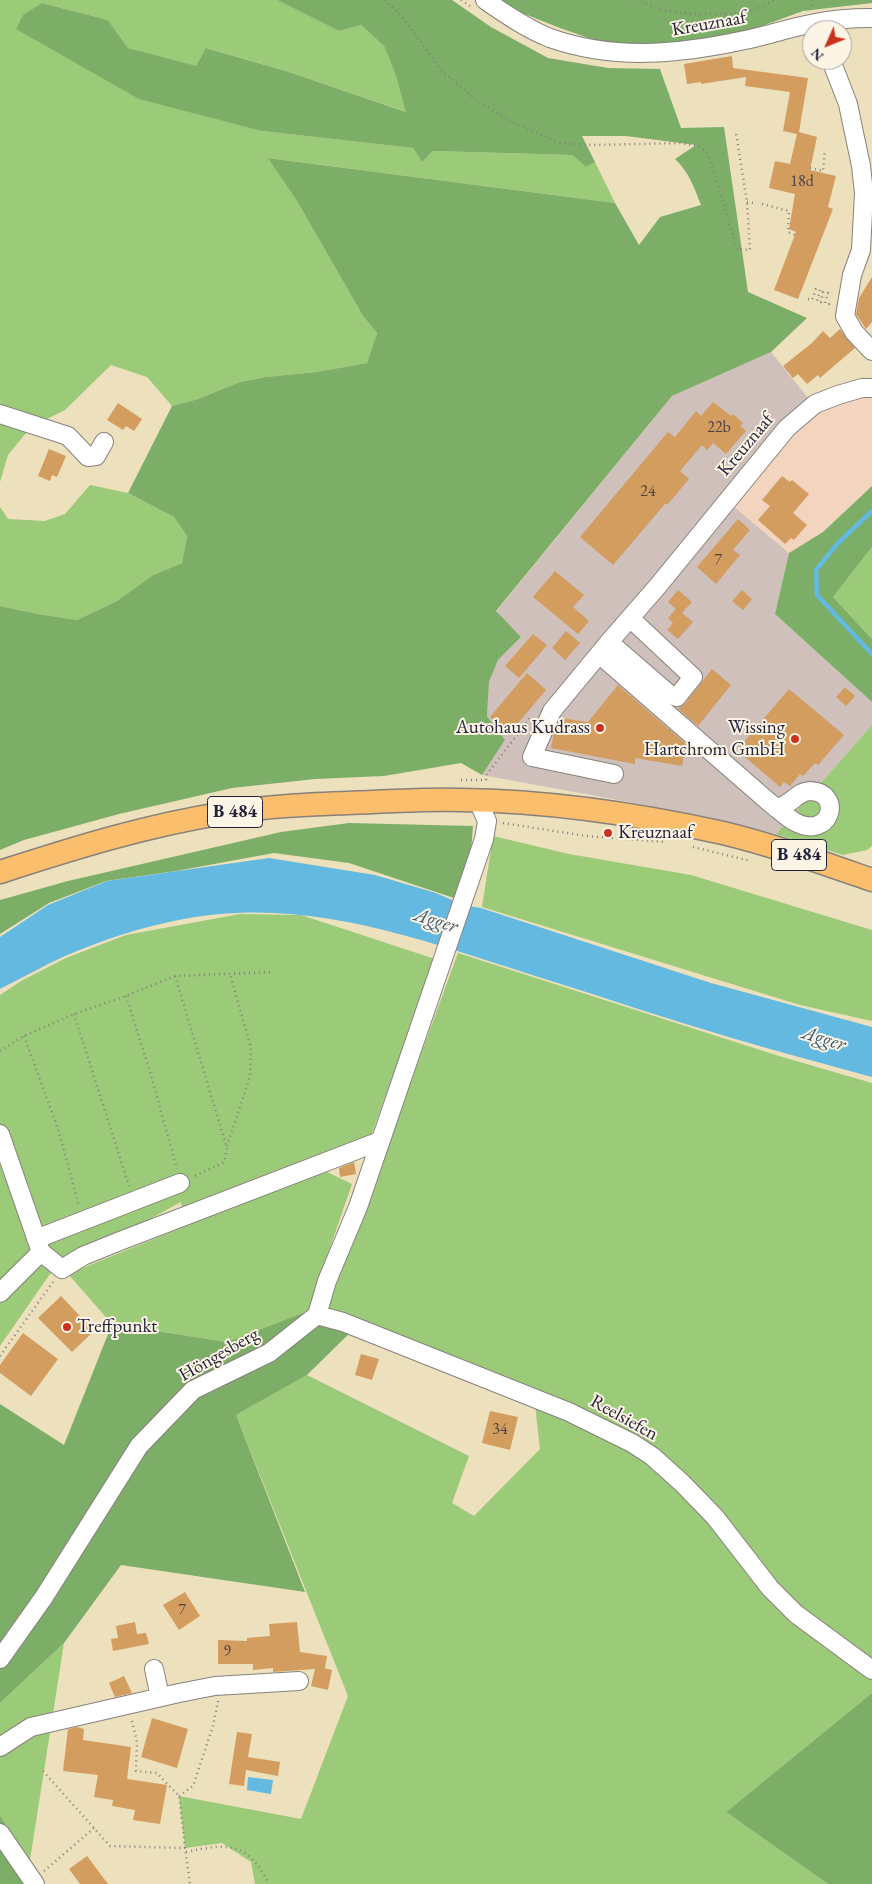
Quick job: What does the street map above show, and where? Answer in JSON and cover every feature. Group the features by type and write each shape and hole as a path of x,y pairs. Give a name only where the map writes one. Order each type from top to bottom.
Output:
{"main road":[{"name":"B 484","path":"0,872 62,852 139,831 225,813 309,804 478,800 541,804 614,812 724,833 790,852 872,880"}],"street":[{"name":"Kreuznaaf","path":"484,0 549,37 578,46 612,52 661,54 688,51 802,29"},
{"name":"Kreuznaaf","path":"841,20 872,18"},
{"path":"835,70 848,104 861,166 864,193 861,250 840,305 854,332 872,351"},
{"name":"Kreuznaaf","path":"614,774 532,757 552,711 657,587 786,428 816,404 862,388 872,388"},
{"path":"0,414 68,436 88,457 96,456 104,442"},
{"path":"719,491 741,484"},
{"path":"609,642 669,694 677,697 693,677 630,618"},
{"path":"609,642 773,805"},
{"path":"317,1314 327,1281 358,1207 479,854 487,821 478,800"},
{"path":"0,1134 3,1158 38,1246 62,1269 84,1256 120,1241 380,1141"},
{"path":"0,1293 38,1246 83,1221 180,1183"},
{"name":"Höngesberg","path":"0,1659 44,1597 139,1446 193,1390 269,1353 317,1314"},
{"name":"Reelsiefen","path":"317,1314 343,1322 569,1412 632,1442 652,1456 682,1483 715,1517 770,1588 796,1614 872,1670"},
{"path":"154,1669 160,1697"},
{"path":"0,1747 30,1727 128,1704 215,1686 299,1681"},
{"path":"0,1833 34,1883"}],"path":[{"path":"385,0 407,23 441,70 475,99 512,122 560,143 594,145 680,143 698,146 708,155 736,249 750,250 747,202 736,133"},
{"path":"637,0 660,9 682,13 712,13 750,11 774,0"},
{"path":"810,168 823,171 825,150"},
{"path":"747,202 754,203"},
{"path":"762,204 789,211 788,232 795,235"},
{"path":"808,299 812,300 816,289 820,290 817,301 821,302 823,292 828,293 825,304 829,304 832,294"},
{"path":"487,821 586,836 673,842"},
{"path":"692,847 760,864"},
{"path":"0,1051 24,1036 74,1014 175,976 273,972"},
{"path":"126,996 150,1072 180,1183 224,1162 250,1076 250,1048 230,974"},
{"path":"175,976 227,1148"},
{"path":"74,1014 134,1201"},
{"path":"24,1036 58,1130 83,1221"},
{"path":"0,1356 62,1269"},
{"path":"179,1796 193,1786 213,1726 218,1702 215,1686"},
{"path":"128,1704 137,1742 136,1770 157,1772 179,1796 190,1884"},
{"path":"43,1770 110,1846 185,1850 217,1846 240,1849 250,1857 269,1884"},
{"path":"34,1883 94,1828"}],"shaded area":[{"path":"771,352 809,399 727,501 789,553 775,614 872,702 872,725 776,834 683,812 482,775 505,740 487,716 489,682 498,660 521,637 496,612 672,396"},
{"path":"872,388 872,486 823,532 789,553 727,501 816,404"}],"green space":[{"path":"0,0 277,0 339,31 361,25 384,46 407,112 289,72 207,48 196,67 128,48 108,20 42,3 262,131 413,148 422,162 433,151 572,155 586,167 595,162 615,203 269,158 297,201 363,316 377,333 367,363 240,382 198,399 172,406 147,377 111,365 65,410 31,427 8,455 0,482"},
{"path":"277,0 452,0 491,27 548,58 608,68 660,69 681,128 724,127 748,292 807,318 771,352 672,396 496,611 521,637 498,660 489,682 487,716 505,740 482,775 461,763 384,776 315,779 232,788 119,814 24,840 0,850 0,606 77,620 117,601 153,575 182,563 187,536 174,517 128,493 172,406 198,399 240,382 367,363 377,333 363,316 297,201 268,158 615,203 639,245 660,217 701,205 688,175 675,159 696,145 626,136 582,136 595,162 586,167 572,155 433,151 422,162 413,148 262,131 139,99 16,29 23,15 42,3 108,20 128,48 196,66 206,48 289,72 406,112 396,76 384,46 361,25 339,31"},
{"path":"500,0 872,0 872,3 803,11 751,30 691,42 634,44 597,41 517,11"},
{"path":"90,485 128,493 174,517 187,536 182,563 153,575 117,601 77,620 0,606 0,507 8,519 45,521 65,514"},
{"path":"872,486 872,547 833,597 872,639 872,702 775,614 789,553 823,532"},
{"path":"872,547 872,639 833,597"},
{"path":"872,725 872,846 867,850 843,855 776,834"},
{"path":"349,823 473,826 471,852 454,898 349,863 274,853 176,871 106,881 49,903 0,934 0,900 68,881 281,832"},
{"path":"493,836 569,854 691,875 872,930 872,1021 800,1005 482,907"},
{"path":"240,914 301,915 435,959 371,1136 183,1212 181,1202 50,1274 0,1346 0,995 21,981 66,958 126,935"},
{"path":"458,953 779,1056 872,1083 872,1693 726,1812 828,1884 255,1884 251,1862 222,1843 185,1848 179,1796 301,1819 348,1696 236,1415 307,1375 469,1456 452,1503 474,1516 540,1449 533,1387 327,1310"},
{"path":"323,1170 352,1184 308,1311 227,1342 112,1324 68,1274"},
{"path":"308,1311 361,1322 307,1375 236,1415 305,1592 121,1565 64,1643 0,1703 0,1404 64,1445 112,1324 227,1342"},
{"path":"64,1643 30,1860 0,1816 0,1703"},
{"path":"872,1693 872,1884 828,1884 726,1812"},
{"path":"0,1816 30,1860 35,1884 0,1884"}],"water":[{"name":"Agger","path":"269,858 375,875 436,893 463,905 481,908 711,983 872,1027 872,1077 700,1028 434,944 356,924 317,917 277,913 237,913 215,914 171,921 106,940 57,960 0,989 0,937 48,905 107,881"},
{"path":"248,1777 273,1780 271,1794 247,1790"}],"building":[{"path":"732,56 733,68 808,78 799,132 817,137 810,170 836,176 828,207 833,209 798,299 774,290 796,232 789,229 795,194 769,188 775,161 790,164 797,134 783,131 790,92 745,86 746,77 701,84 701,82 687,84 684,64"},
{"path":"872,277 872,322 866,329 856,314 859,298"},
{"path":"840,329 855,348 820,378 818,375 807,384 798,374 793,378 783,366 812,343 823,331 830,338"},
{"path":"713,402 731,416 733,414 743,423 740,426 746,431 726,454 713,443 707,450 702,445 680,471 689,479 613,565 580,537 668,432 675,437 696,411 701,416"},
{"path":"118,403 142,419 134,431 126,426 123,430 107,420"},
{"path":"49,449 66,456 57,477 52,475 50,481 38,476"},
{"path":"782,476 790,482 792,480 809,494 793,513 807,525 794,540 791,538 785,544 758,520 770,506 762,500"},
{"path":"738,519 750,530 733,550 740,555 716,584 697,567"},
{"path":"555,571 584,595 573,607 589,621 578,634 533,597"},
{"path":"678,590 692,602 682,613 693,622 678,639 667,630 673,623 668,618 676,609 668,602"},
{"path":"742,590 752,599 743,610 732,601"},
{"path":"566,631 580,643 565,660 552,648"},
{"path":"533,634 547,645 519,678 505,666"},
{"path":"712,669 731,685 698,726 678,709 685,704"},
{"path":"527,673 546,690 509,734 490,717"},
{"name":"Autohaus Kudrass","path":"618,685 686,744 682,766 635,758 635,764 551,748 554,732 561,718 588,722"},
{"path":"845,687 855,696 846,706 836,697"},
{"name":"Wissing Hartchrom GmbH","path":"789,689 844,735 818,765 815,763 803,776 800,774 790,786 784,782 780,787 737,750"},
{"path":"354,1162 356,1174 340,1177 339,1168"},
{"path":"61,1296 94,1331 72,1352 38,1318"},
{"path":"23,1333 58,1359 31,1396 0,1373 0,1365"},
{"path":"361,1354 379,1359 372,1380 355,1375"},
{"path":"490,1411 518,1417 510,1450 482,1443"},
{"path":"185,1592 200,1616 179,1630 163,1605"},
{"path":"135,1622 137,1634 146,1633 149,1644 113,1651 111,1639 118,1638 116,1626"},
{"path":"297,1622 300,1652 327,1656 324,1668 332,1670 328,1690 311,1686 315,1669 273,1672 273,1668 253,1670 253,1664 218,1664 218,1640 247,1641 247,1638 270,1636 269,1624"},
{"path":"124,1676 132,1693 115,1697 109,1683"},
{"path":"152,1718 188,1729 177,1768 141,1757"},
{"path":"77,1727 84,1729 83,1740 131,1747 127,1779 167,1785 160,1824 133,1820 135,1810 112,1806 113,1800 94,1797 98,1775 63,1771 68,1729"},
{"path":"237,1732 252,1734 248,1757 280,1762 278,1776 246,1770 244,1786 229,1784"},
{"path":"87,1856 108,1884 80,1884 69,1869"}],"waterway":[{"path":"872,511 838,543 816,570 817,595 872,654"}],"place":[{"name":"Autohaus Kudrass","path":"600,728"},
{"name":"Wissing Hartchrom GmbH","path":"795,739"},
{"name":"Kreuznaaf","path":"608,833"},
{"name":"Treffpunkt","path":"67,1327"}]}
